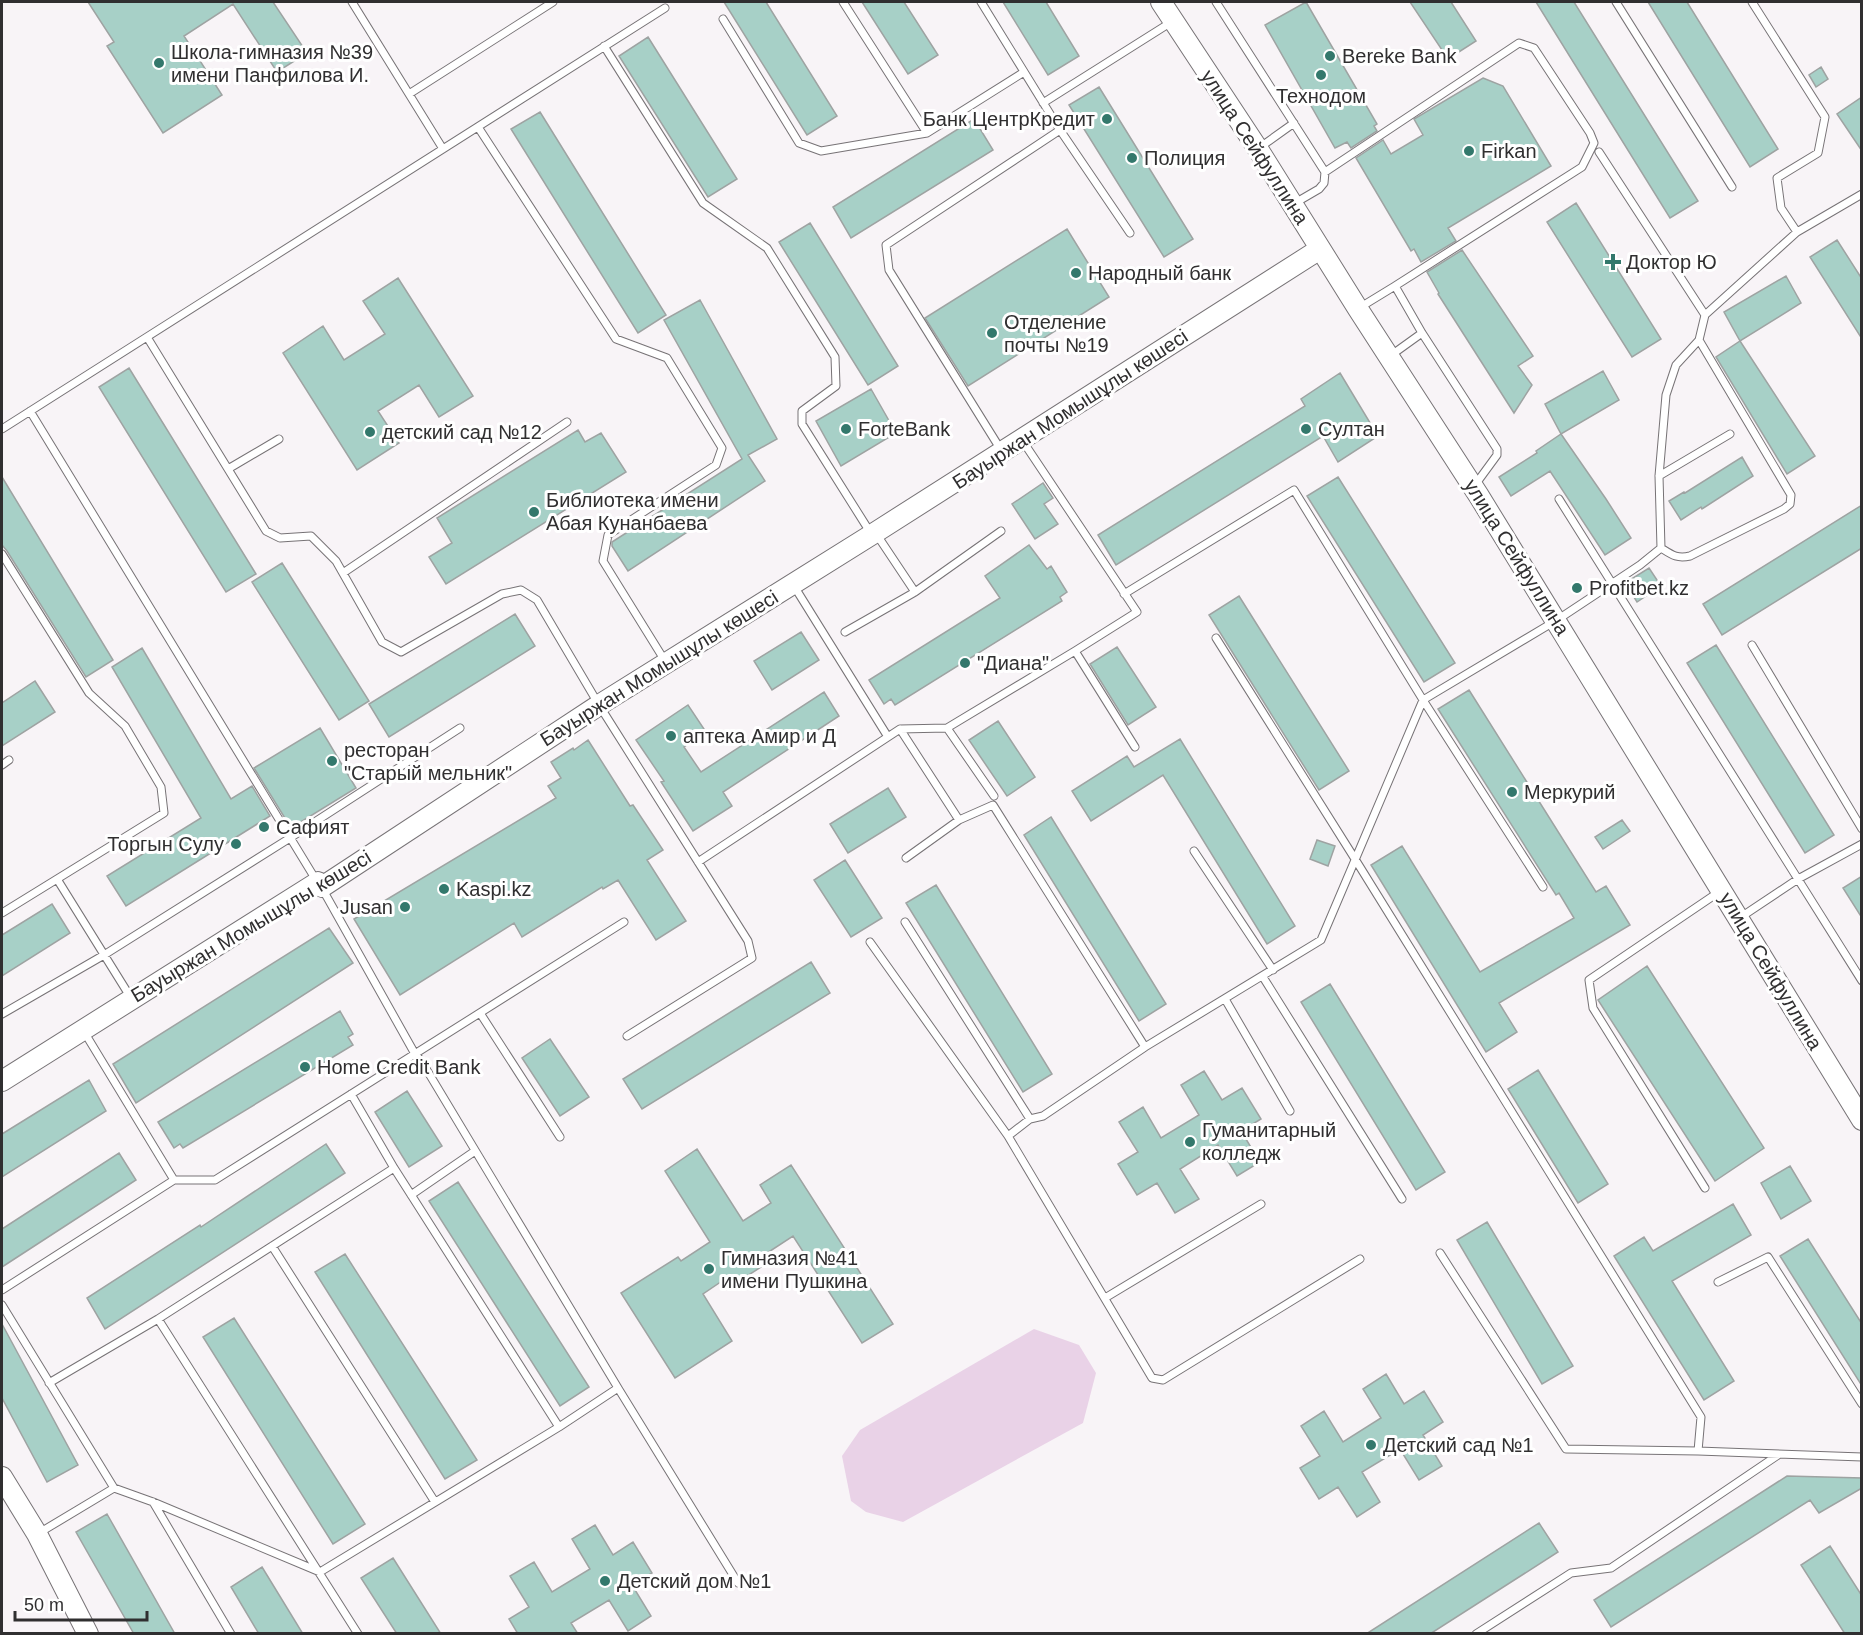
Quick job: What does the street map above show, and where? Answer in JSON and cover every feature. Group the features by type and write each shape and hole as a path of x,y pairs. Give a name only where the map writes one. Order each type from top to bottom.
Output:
{"street":[{"name":"улица Сейфуллина","path":"1161,2 1258,149 1557,620 1862,1120"},
{"name":"Бауыржан Момышұлы көшесі","path":"2,1081 131,998 320,884 1320,249"},
{"path":"4,1486 37,1534 88,1634"}],"lane":[{"path":"352,2 443,149"},
{"path":"409,94 553,2"},
{"path":"843,2 927,133"},
{"path":"981,2 1060,130 1130,233"},
{"path":"1216,2 1325,172 1324,183 1319,189 1293,205"},
{"path":"1616,2 1732,188"},
{"path":"1752,2 1825,117 1818,153 1777,178 1781,208 1797,232"},
{"path":"2,429 665,8"},
{"path":"723,20 799,143 821,150 927,133 1024,72"},
{"path":"1043,103 1173,21"},
{"path":"1325,172 1519,43 1534,48 1590,133 1594,143 1582,167 1358,309"},
{"path":"604,46 703,203 767,249 835,357 836,386 801,411 802,423 915,592"},
{"path":"1258,149 1294,123"},
{"path":"478,127 616,339 667,358 722,448 716,465 608,535 603,561 666,663"},
{"path":"1002,452 889,270 886,245 1060,130"},
{"path":"1599,152 1705,315"},
{"path":"1661,548 1659,476 1666,395 1676,365 1699,340 1705,315 1797,232 1861,196"},
{"path":"1395,286 1422,333 1497,449 1497,455 1473,487"},
{"path":"1389,356 1422,333"},
{"path":"147,337 266,531 280,538 311,536 336,561 382,642 401,652 502,594 521,590 537,600 599,705 748,941 752,958 627,1036"},
{"path":"1661,548 1681,558 1690,556 1790,504 1791,495 1699,340"},
{"path":"30,411 320,884 415,1054 422,1062 738,1583"},
{"path":"343,573 567,422"},
{"path":"1659,476 1730,434"},
{"path":"228,469 279,439"},
{"path":"698,862 900,729 947,728 1137,612 1022,440"},
{"path":"1124,594 1294,490 1423,700 1543,887"},
{"path":"1559,499 1862,981"},
{"path":"845,632 915,592 1002,531"},
{"path":"1008,1136 1030,1119 1043,1116 1145,1047 1321,940 1423,700 1557,620 1640,565 1661,548"},
{"path":"2,554 89,693 125,726 161,787 164,813 2,913"},
{"path":"793,584 888,737"},
{"path":"1216,638 1701,1417 1698,1451"},
{"path":"1752,645 1862,829"},
{"path":"1075,651 1136,747"},
{"path":"2,1014 104,955 460,728"},
{"path":"947,728 994,796"},
{"path":"900,729 959,820"},
{"path":"2,765 9,760"},
{"path":"906,858 959,820 993,805 1145,1047"},
{"path":"1739,918 1798,879 1862,844"},
{"path":"1194,850 1274,970"},
{"path":"57,879 131,998"},
{"path":"1705,1188 1593,1008 1589,980 1721,890"},
{"path":"2,1290 174,1180 215,1180 624,922"},
{"path":"905,922 1030,1119"},
{"path":"870,942 1008,1136 1152,1378 1163,1380 1360,1259"},
{"path":"1263,977 1402,1199"},
{"path":"1226,999 1290,1111"},
{"path":"480,1013 560,1137"},
{"path":"83,1030 174,1180"},
{"path":"351,1094 394,1168 559,1427"},
{"path":"411,1195 475,1151"},
{"path":"49,1383 158,1319 394,1168"},
{"path":"1105,1298 1261,1204"},
{"path":"272,1246 435,1502"},
{"path":"1440,1253 1566,1449 1862,1457"},
{"path":"1718,1282 1767,1257 1862,1404"},
{"path":"2,1305 114,1488 320,1572"},
{"path":"158,1319 358,1634"},
{"path":"320,1572 559,1427 618,1388"},
{"path":"1476,1634 1571,1573 1611,1568 1778,1455"},
{"path":"37,1534 114,1488"},
{"path":"153,1502 231,1634"}],"shaded area":[{"path":"1034,1329 1079,1345 1096,1373 1083,1423 903,1522 866,1512 851,1501 842,1456 860,1430"}],"building":[{"name":"Школа-гимназия №39 имени Панфилова И.","path":"88,2 273,2 307,53 277,72 233,4 184,36 222,95 163,133 107,46 114,42"},
{"path":"724,2 766,2 837,116 807,135"},
{"path":"862,2 904,2 938,55 908,74"},
{"path":"1003,2 1046,2 1079,56 1048,75"},
{"name":"Технодом","path":"1306,2 1377,124 1374,126 1377,131 1351,148 1347,142 1335,148 1265,25"},
{"path":"1410,2 1451,2 1476,41 1448,59"},
{"path":"1536,2 1574,2 1698,201 1670,218"},
{"path":"1648,2 1687,2 1778,149 1750,167"},
{"path":"648,37 737,179 708,197 619,56"},
{"path":"1821,67 1828,79 1816,87 1809,75"},
{"name":"Firkan","path":"1483,78 1503,86 1551,166 1448,228 1456,241 1421,262 1414,249 1411,251 1356,158 1383,140 1391,154 1423,135 1414,119"},
{"path":"1099,87 1193,239 1164,257 1069,105"},
{"path":"1862,97 1862,151 1837,114"},
{"path":"540,112 666,315 638,333 511,129"},
{"path":"974,119 993,150 851,238 833,207"},
{"path":"1576,203 1661,339 1632,357 1547,222"},
{"path":"810,223 898,366 868,385 779,242"},
{"path":"1067,229 1109,297 968,386 925,318"},
{"path":"1837,240 1862,279 1862,339 1810,257"},
{"path":"1462,250 1533,356 1518,366 1532,385 1514,413 1438,294 1427,272"},
{"path":"1786,276 1801,303 1740,341 1724,312"},
{"path":"398,278 473,396 439,417 419,385 378,411 399,443 357,470 283,353 323,326 344,360 385,334 363,301"},
{"path":"700,300 777,439 748,455 765,481 628,571 612,546 612,542 742,459 664,320"},
{"path":"1740,341 1815,456 1787,474 1716,357"},
{"path":"129,368 256,574 226,592 99,387"},
{"path":"1603,371 1619,400 1561,434 1545,404"},
{"path":"1340,373 1378,436 1338,462 1323,436 1116,565 1098,535 1305,406 1301,399"},
{"path":"871,389 896,433 841,466 816,421"},
{"path":"578,430 585,442 601,433 626,472 446,584 429,557 452,543 437,518"},
{"path":"1561,434 1631,538 1605,555 1550,471 1511,496 1499,477 1537,453 1536,451"},
{"path":"1742,457 1753,476 1681,520 1669,501"},
{"path":"2,477 113,660 86,677 2,545"},
{"path":"1338,477 1455,663 1424,682 1307,496"},
{"path":"1043,483 1053,498 1044,504 1058,524 1035,539 1012,504"},
{"path":"1862,505 1862,548 1722,635 1703,604"},
{"path":"1029,545 1047,569 1051,566 1067,592 1060,597 1062,601 895,705 891,699 884,704 869,680 1000,598 985,576"},
{"path":"282,563 369,701 339,720 252,582"},
{"path":"1649,568 1661,586 1637,602 1625,583"},
{"path":"1239,596 1349,771 1319,790 1209,615"},
{"path":"515,614 535,646 389,737 369,704"},
{"path":"801,632 819,660 772,690 754,661"},
{"path":"1716,645 1834,835 1805,853 1687,663"},
{"path":"1117,647 1156,707 1128,725 1090,664"},
{"path":"142,648 231,799 252,786 270,816 126,906 107,876 201,818 112,667"},
{"path":"35,681 55,712 2,746 2,703"},
{"path":"1469,690 1596,892 1606,886 1630,925 1499,1003 1517,1032 1486,1052 1371,865 1402,846 1480,972 1574,918 1559,893 1556,895 1438,709"},
{"path":"824,692 839,716 723,792 732,806 693,831 661,782 664,781 636,740 688,705 706,732 684,747 701,772"},
{"path":"998,721 1035,777 1007,796 969,740"},
{"path":"320,728 356,788 291,828 254,768"},
{"path":"1180,739 1295,926 1267,944 1163,775 1091,821 1072,791 1127,756 1134,767"},
{"path":"588,740 630,806 633,805 663,850 647,860 686,921 656,940 618,880 603,889 602,887 522,937 514,923 400,995 354,919 556,798 548,786 561,778 551,762"},
{"path":"888,788 906,817 848,853 830,824"},
{"path":"1051,817 1166,1004 1139,1021 1024,835"},
{"path":"1622,820 1630,831 1603,849 1595,837"},
{"path":"1317,840 1335,846 1328,866 1310,859"},
{"path":"845,860 882,918 851,937 814,880"},
{"path":"1862,876 1862,918 1843,888"},
{"path":"936,885 1052,1074 1023,1092 906,903"},
{"path":"52,904 70,933 2,976 2,935"},
{"path":"329,928 353,963 136,1103 113,1064"},
{"path":"811,962 830,993 642,1109 623,1079"},
{"path":"1647,966 1764,1148 1715,1181 1598,1000"},
{"path":"1330,984 1445,1172 1416,1190 1301,1002"},
{"path":"340,1011 353,1034 348,1037 353,1045 183,1148 180,1144 174,1148 158,1122"},
{"path":"550,1039 589,1097 560,1116 522,1058"},
{"path":"1538,1070 1608,1184 1578,1203 1508,1089"},
{"name":"Гуманитарный колледж","path":"1204,1071 1222,1100 1242,1088 1261,1119 1241,1131 1260,1162 1237,1176 1218,1145 1180,1169 1199,1199 1175,1213 1157,1183 1137,1195 1118,1164 1138,1152 1119,1122 1143,1107 1161,1138 1199,1115 1181,1085"},
{"path":"89,1080 106,1111 2,1177 2,1134"},
{"path":"407,1091 442,1146 409,1167 375,1112"},
{"path":"326,1144 345,1173 105,1329 87,1298 200,1225 201,1227"},
{"name":"Гимназия №41 имени Пушкина","path":"697,1149 743,1221 771,1203 760,1185 791,1165 893,1324 862,1343 793,1236 764,1255 769,1262 736,1283 731,1275 703,1294 732,1341 675,1378 621,1293 678,1257 681,1261 710,1242 665,1171"},
{"path":"119,1153 136,1180 2,1267 2,1229"},
{"path":"1790,1166 1811,1201 1781,1219 1761,1183"},
{"path":"458,1182 589,1387 560,1406 429,1201"},
{"path":"1733,1204 1751,1235 1672,1281 1734,1381 1704,1400 1614,1256 1644,1237 1653,1251"},
{"path":"1487,1222 1573,1366 1542,1384 1457,1240"},
{"path":"1808,1239 1862,1324 1862,1386 1780,1256"},
{"path":"345,1254 477,1460 445,1479 315,1272"},
{"path":"234,1318 365,1524 333,1544 203,1337"},
{"path":"2,1324 78,1465 47,1482 2,1398"},
{"name":"Детский сад №1","path":"1386,1374 1404,1404 1424,1391 1443,1422 1423,1435 1442,1466 1419,1480 1400,1449 1362,1472 1380,1502 1357,1517 1338,1487 1319,1499 1300,1468 1320,1456 1301,1426 1324,1411 1343,1442 1381,1418 1363,1389"},
{"path":"1787,1476 1862,1478 1862,1488 1819,1513 1810,1500 1611,1627 1594,1600"},
{"path":"107,1514 175,1634 134,1634 76,1532"},
{"path":"1539,1523 1558,1552 1430,1634 1366,1634"},
{"name":"Детский дом №1","path":"595,1525 613,1555 633,1542 652,1573 632,1585 651,1616 628,1631 609,1600 571,1623 578,1634 518,1634 509,1619 529,1607 510,1576 534,1562 552,1592 590,1569 572,1539"},
{"path":"1830,1546 1862,1596 1862,1634 1845,1634 1801,1565"},
{"path":"393,1558 441,1634 397,1634 361,1578"},
{"path":"262,1567 303,1634 259,1634 231,1587"}],"place":[{"name":"Bereke Bank","path":"1330,56"},
{"name":"Школа-гимназия №39 имени Панфилова И.","path":"159,63"},
{"name":"Технодом","path":"1321,75"},
{"name":"Банк ЦентрКредит","path":"1107,119"},
{"name":"Firkan","path":"1469,151"},
{"name":"Полиция","path":"1132,158"},
{"name":"Доктор Ю","path":"1613,262"},
{"name":"Народный банк","path":"1076,273"},
{"name":"Отделение почты №19","path":"992,333"},
{"name":"ForteBank","path":"846,429"},
{"name":"Султан","path":"1306,429"},
{"name":"детский сад №12","path":"370,432"},
{"name":"Библиотека имени Абая Кунанбаева","path":"534,512"},
{"name":"Profitbet.kz","path":"1577,588"},
{"name":"\"Диана\"","path":"965,663"},
{"name":"аптека Амир и Д","path":"671,736"},
{"name":"ресторан \"Старый мельник\"","path":"332,761"},
{"name":"Меркурий","path":"1512,792"},
{"name":"Сафият","path":"264,827"},
{"name":"Торгын Сулу","path":"236,844"},
{"name":"Kaspi.kz","path":"444,889"},
{"name":"Jusan","path":"405,907"},
{"name":"Home Credit Bank","path":"305,1067"},
{"name":"Гуманитарный колледж","path":"1190,1142"},
{"name":"Гимназия №41 имени Пушкина","path":"709,1269"},
{"name":"Детский сад №1","path":"1371,1445"},
{"name":"Детский дом №1","path":"605,1581"}]}
